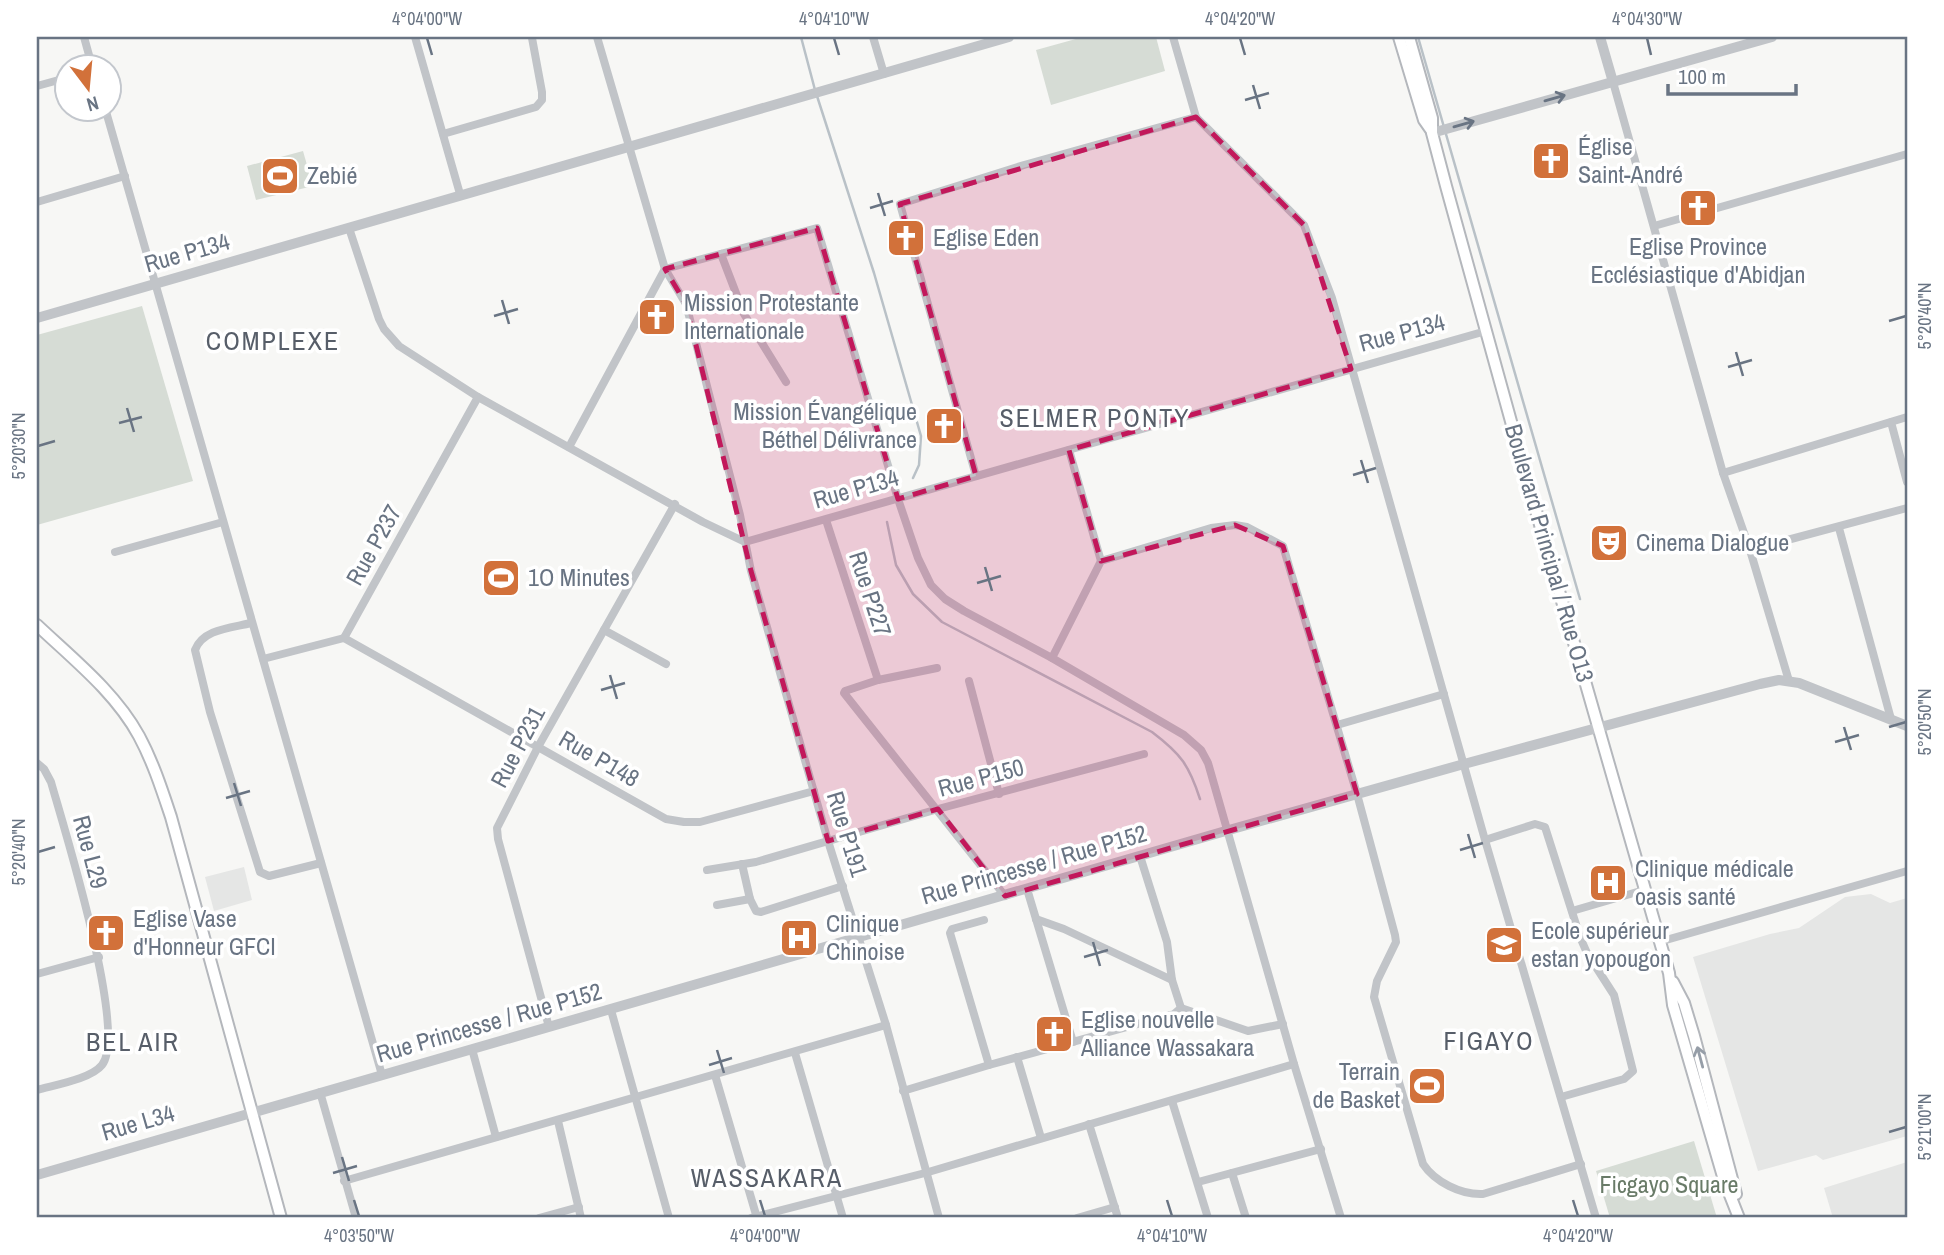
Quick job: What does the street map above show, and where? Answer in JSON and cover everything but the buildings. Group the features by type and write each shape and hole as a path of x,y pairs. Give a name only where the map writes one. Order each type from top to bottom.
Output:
{"main road":[{"name":"Boulevard Principal / Rue O13","path":"1399,37 1424,120 1432,133"},
{"name":"Boulevard Principal / Rue O13","path":"1409,37 1486,331 1659,942 1695,1036 1741,1218"},
{"path":"37,625 105,691 126,716 149,757 171,817 281,1218"}],"street":[{"path":"415,37 460,194"},
{"name":"Rue P191","path":"597,37 665,269 686,304 745,542 828,841 886,1025 939,1218"},
{"path":"873,37 884,74"},
{"name":"Rue P134","path":"37,318 1009,37"},
{"path":"1172,37 1196,117 1307,230 1332,298 1485,840 1596,1218"},
{"path":"1600,37 1723,474 1750,550 1789,681 1907,726"},
{"path":"1432,133 1772,37"},
{"path":"443,134 536,107 542,100 542,92 532,38"},
{"path":"976,476 900,204 1024,165 1196,117"},
{"path":"109,122 382,1075"},
{"path":"1654,226 1907,154"},
{"path":"37,202 125,176"},
{"path":"349,228 384,330 399,346 478,397 703,522 745,542"},
{"path":"569,447 665,269 815,228 818,230 898,499 918,558 931,585 964,611 1052,658 1193,741 1208,763 1341,1218"},
{"path":"721,254 744,314 786,382"},
{"name":"Rue P134","path":"745,542 1486,331"},
{"name":"Rue P237","path":"344,638 478,397"},
{"path":"1723,474 1907,417"},
{"path":"1891,422 1907,482"},
{"path":"1052,658 1101,561 1069,450"},
{"name":"Rue P231","path":"548,1027 497,828 538,747 675,505"},
{"path":"1750,550 1907,508"},
{"name":"Rue P227","path":"826,520 878,680"},
{"path":"115,552 223,522"},
{"path":"1101,561 1211,528 1235,525 1247,527 1283,546 1337,724 1395,935 1396,942 1377,981 1374,997 1423,1164 1434,1177 1470,1195 1483,1194 1581,1164"},
{"path":"1839,528 1891,719"},
{"path":"251,623 209,634 199,640 195,650 210,712 260,872 270,876 321,863"},
{"path":"604,630 666,664"},
{"path":"263,659 344,638"},
{"name":"Rue P148","path":"344,638 666,820 700,822 814,791"},
{"path":"937,668 878,680 844,693 1005,895"},
{"path":"969,681 999,794"},
{"name":"Rue Princesse / Rue P152","path":"252,1112 1228,830 1760,684 1789,681"},
{"path":"1337,724 1444,694"},
{"name":"Rue P150","path":"707,870 742,864 1144,754"},
{"path":"37,777 40,766"},
{"name":"Rue L29","path":"37,1090 100,1069 106,1059 107,1018 99,957 51,782 40,766"},
{"path":"1485,840 1535,824 1545,827 1587,953 1614,995 1633,1071 1624,1079 1561,1097"},
{"path":"1140,856 1167,942 1172,980 1181,1008"},
{"path":"742,864 750,899 756,911 761,912 843,886"},
{"path":"1659,942 1907,871"},
{"path":"1027,889 1073,1042"},
{"path":"1572,911 1644,890"},
{"path":"717,905 750,899"},
{"path":"1036,919 1064,929 1172,980"},
{"path":"984,920 952,929 950,933 989,1065"},
{"path":"37,974 99,957"},
{"path":"1181,1008 1248,1031 1283,1024"},
{"path":"903,1091 1174,1014 1181,1008"},
{"path":"611,1010 669,1218"},
{"path":"344,1181 886,1025"},
{"path":"472,1049 496,1137"},
{"path":"795,1053 843,1218"},
{"path":"1017,1057 1041,1139"},
{"path":"715,1075 755,1218 925,1173 1294,1064"},
{"path":"320,1092 356,1218"},
{"path":"1172,1101 1208,1218"},
{"name":"Rue L34","path":"37,1175 252,1112"},
{"path":"558,1121 581,1218"},
{"path":"1089,1124 1118,1218"},
{"path":"1198,1182 1321,1149"},
{"path":"1232,1173 1246,1218"},
{"path":"1077,1218 1115,1206"},
{"path":"539,1218 579,1207"}],"highlighted area":[{"path":"1196,117 1304,225 1351,369 1069,450 1101,561 1235,525 1283,546 1357,794 1005,896 938,809 828,841 751,571 686,304 665,269 817,228 898,499 976,476 900,204"}],"shaded area":[{"path":"244,867 252,900 214,911 205,877"},
{"path":"1871,894 1890,903 1907,898 1907,1136 1823,1160 1816,1155 1758,1171 1693,957 1799,928 1845,897"},
{"path":"1907,1162 1907,1218 1833,1218 1824,1188"}],"green space":[{"path":"1083,37 1156,37 1165,71 1051,105 1036,50"},
{"name":"Zebié","path":"303,151 313,186 256,200 247,166"},
{"path":"142,306 193,481 37,525 37,335"},
{"name":"Ficgayo Square","path":"1694,1141 1717,1218 1610,1218 1596,1171"}],"waterway":[{"path":"801,37 815,90"},
{"path":"1418,37 1580,599"},
{"path":"817,96 874,273 921,436 919,465 913,478"},
{"path":"887,522 896,565 913,594 942,622 1152,732 1183,761 1200,799"}],"place":[{"name":"Église Saint-André","path":"1551,161"},
{"name":"Zebié","path":"280,176"},
{"name":"Eglise Province Ecclésiastique d'Abidjan","path":"1698,208"},
{"name":"Eglise Eden","path":"906,238"},
{"name":"Mission Protestante Internationale","path":"657,317"},
{"name":"Mission Évangélique Béthel Délivrance","path":"944,426"},
{"name":"Cinema Dialogue","path":"1609,543"},
{"name":"1O Minutes","path":"501,578"},
{"name":"Clinique médicale oasis santé","path":"1608,883"},
{"name":"Eglise Vase d'Honneur GFCI","path":"106,933"},
{"name":"Clinique Chinoise","path":"799,938"},
{"name":"Ecole supérieur estan yopougon","path":"1504,945"},
{"name":"Eglise nouvelle Alliance Wassakara","path":"1054,1034"},
{"name":"Terrain de Basket","path":"1427,1086"}],"district":[{"name":"COMPLEXE","path":"273,341"},
{"name":"SELMER PONTY","path":"1095,418"},
{"name":"FIGAYO","path":"1489,1041"},
{"name":"BEL AIR","path":"133,1042"},
{"name":"WASSAKARA","path":"767,1178"}]}
